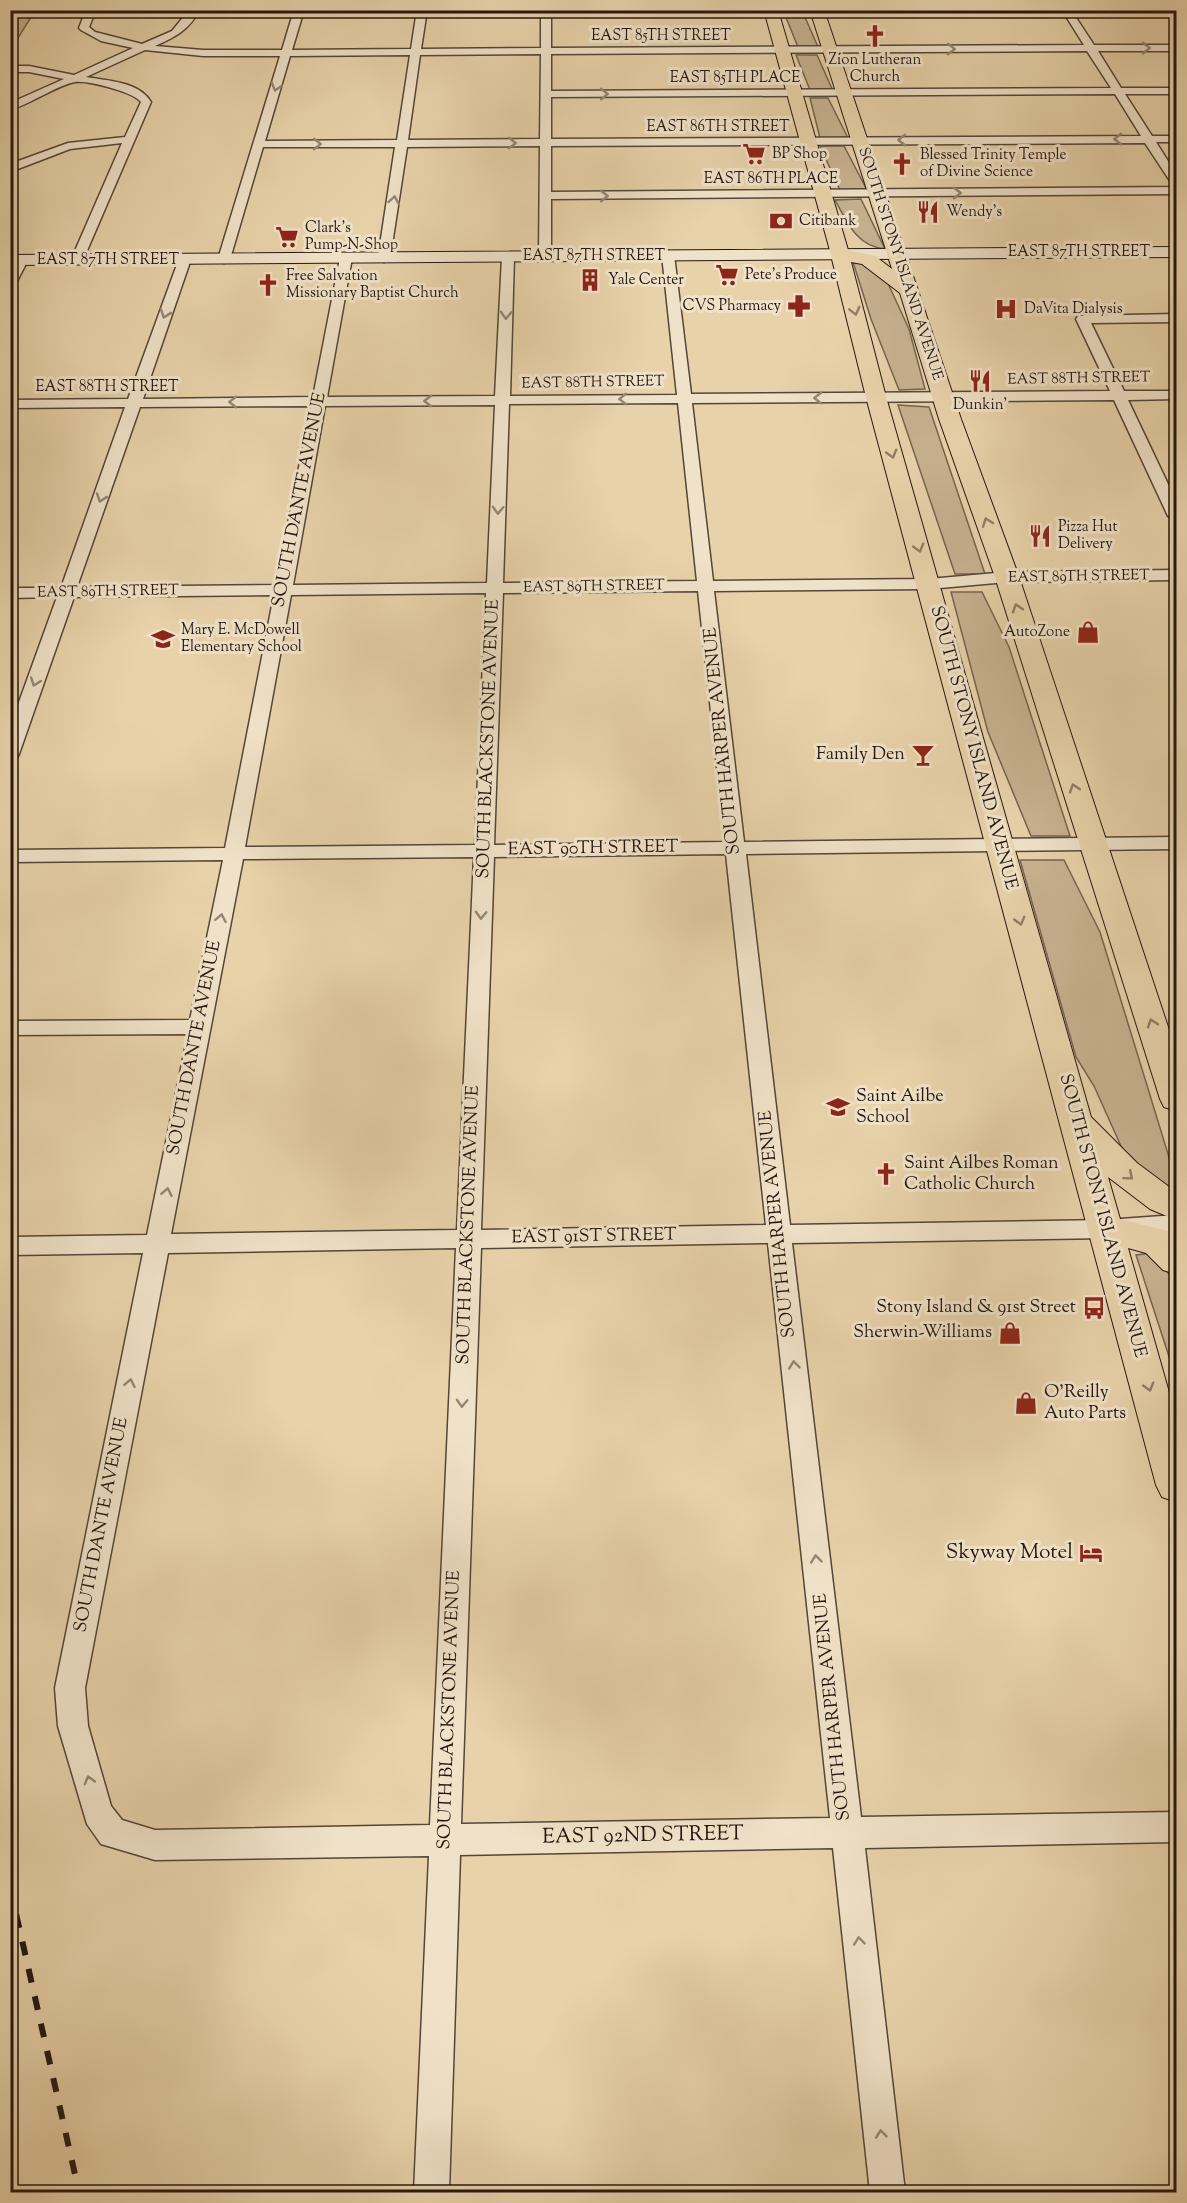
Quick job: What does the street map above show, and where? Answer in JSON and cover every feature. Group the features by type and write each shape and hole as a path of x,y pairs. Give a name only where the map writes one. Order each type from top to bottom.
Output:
{"highway":[{"name":"SOUTH STONY ISLAND AVENUE","path":"771,11 833,228 876,398 1176,1485"},
{"name":"SOUTH STONY ISLAND AVENUE","path":"817,11 906,289 1007,577 1176,1099"},
{"path":"833,228 880,252 896,254"},
{"path":"840,254 868,260 906,289"},
{"path":"1075,1118 1109,1160 1150,1193 1176,1207"},
{"path":"1106,1229 1158,1242 1176,1260"}],"main road":[{"name":"EAST 87TH STREET","path":"16,260 1176,252"}],"street":[{"name":"EAST 85TH STREET","path":"91,10 84,24 84,28 91,34 146,47 203,53 1176,48"},
{"path":"10,107 175,33 191,17 194,10"},
{"path":"224,259 299,10"},
{"path":"384,258 422,10"},
{"path":"545,256 546,11 861,10"},
{"path":"1066,10 1176,182"},
{"path":"10,69 29,69 127,88 145,98 146,106 77,260"},
{"name":"EAST 85TH PLACE","path":"546,94 1176,91"},
{"name":"EAST 86TH STREET","path":"259,144 1176,139"},
{"path":"10,169 65,145 90,141 130,140"},
{"name":"EAST 86TH PLACE","path":"545,196 1176,191"},
{"name":"SOUTH HARPER AVENUE","path":"668,255 888,2193"},
{"name":"SOUTH BLACKSTONE AVENUE","path":"430,2193 508,257"},
{"name":"SOUTH DANTE AVENUE","path":"112,1833 98,1812 95,1802 73,1726 70,1688 234,853 346,258"},
{"path":"10,754 17,714 67,592 185,259"},
{"path":"10,282 16,260"},
{"path":"1176,318 1083,319 1176,516"},
{"name":"EAST 88TH STREET","path":"10,404 1176,395"},
{"name":"EAST 89TH STREET","path":"10,593 929,584 1007,577 1176,575"},
{"name":"EAST 90TH STREET","path":"10,856 1176,843"},
{"path":"10,1028 198,1027"},
{"name":"EAST 91ST STREET","path":"10,1246 1106,1229 1176,1224"},
{"name":"EAST 92ND STREET","path":"112,1833 155,1845 1176,1827"}],"shaded area":[{"path":"10,11 35,11 11,49 10,49"},
{"path":"785,15 804,15 818,47 798,47"},
{"path":"796,55 817,55 833,91 810,90"},
{"path":"810,98 828,98 848,138 820,138"},
{"path":"820,146 844,146 867,190 840,190"},
{"path":"861,199 885,249 867,244 860,238 849,225 835,200"},
{"path":"853,262 865,262 885,277 909,329 925,389 899,390 871,319"},
{"path":"898,405 929,407 985,574 955,574"},
{"path":"951,592 982,592 1009,647 1070,836 1031,836 988,732"},
{"path":"1020,860 1064,860 1100,932 1176,1180 1176,1195 1164,1195 1125,1155 1094,1086 1076,1057"},
{"path":"1152,1253 1176,1283 1176,1378 1136,1255"}],"railway":[{"path":"10,1887 79,2192"}],"place":[{"name":"Zion Lutheran Church","path":"875,36"},
{"name":"BP Shop","path":"754,154"},
{"name":"Blessed Trinity Temple of Divine Science","path":"902,164"},
{"name":"Wendy's","path":"928,212"},
{"name":"Citibank","path":"781,221"},
{"name":"Clark's Pump-N-Shop","path":"287,237"},
{"name":"Pete's Produce","path":"727,275"},
{"name":"Yale Center","path":"590,280"},
{"name":"Free Salvation Missionary Baptist Church","path":"268,285"},
{"name":"CVS Pharmacy","path":"799,306"},
{"name":"DaVita Dialysis","path":"1006,309"},
{"name":"Dunkin'","path":"980,381"},
{"name":"Pizza Hut Delivery","path":"1040,536"},
{"name":"AutoZone","path":"1088,632"},
{"name":"Mary E. McDowell Elementary School","path":"163,639"},
{"name":"Family Den","path":"923,755"},
{"name":"Saint Ailbe School","path":"838,1107"},
{"name":"Saint Ailbes Roman Catholic Church","path":"886,1174"},
{"name":"Stony Island & 91st Street","path":"1094,1308"},
{"name":"Sherwin-Williams","path":"1010,1333"},
{"name":"O'Reilly Auto Parts","path":"1026,1403"},
{"name":"Skyway Motel","path":"1091,1553"}]}
